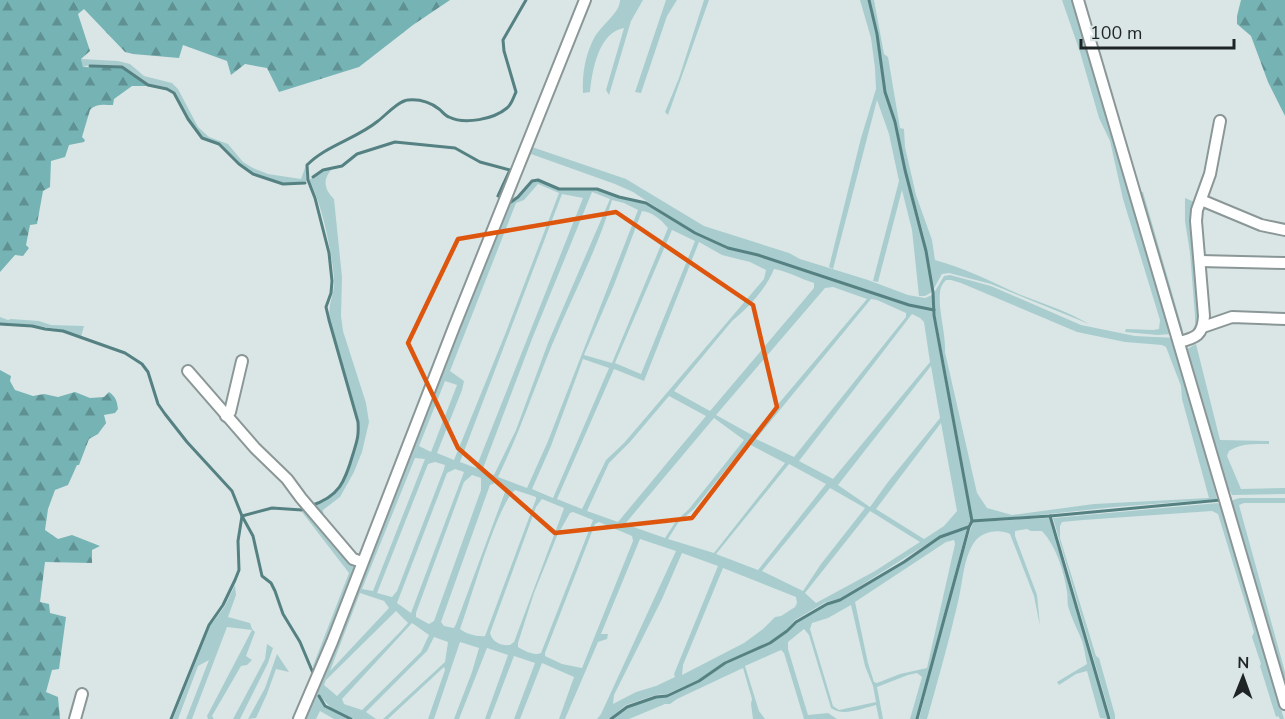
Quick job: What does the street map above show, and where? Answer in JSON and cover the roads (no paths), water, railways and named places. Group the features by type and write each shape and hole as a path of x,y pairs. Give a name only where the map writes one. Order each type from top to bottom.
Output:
{"street":[{"path":"299,719 332,642 585,0"},
{"path":"1078,0 1285,704"},
{"path":"1179,342 1191,339 1203,327 1196,222 1210,174 1220,121"},
{"path":"1201,200 1261,225 1285,230"},
{"path":"1200,261 1285,263"},
{"path":"1203,327 1232,317 1285,318"},
{"path":"226,416 230,412 242,361"},
{"path":"188,371 255,448 287,479 300,498 353,559 362,562"},
{"path":"75,719 82,694"}],"waterway":[{"path":"310,506 328,498 344,480 356,445 358,422 326,307 332,281 329,253 308,180 307,165 323,152 360,133 404,101 424,102 448,116 463,121 487,118 507,108 516,92 503,40 526,0"},
{"path":"869,0 877,34 885,92 895,122 926,251 933,292 934,315 972,521 917,719"},
{"path":"90,66 122,67 148,85 174,93 188,119 202,138 219,144 253,174 283,184 305,183"},
{"path":"313,177 323,170 342,166 357,154 395,142 455,148 480,162 510,170 498,196"},
{"path":"511,202 532,181 538,180 559,189 597,189 646,203 695,233 728,248 758,255 909,305 934,310"},
{"path":"0,324 63,331 125,353 142,364 148,372 158,404 165,414 232,491 253,536 262,576 271,583 283,614 300,642 313,673"},
{"path":"972,521 1221,500"},
{"path":"171,719 209,625 223,605 239,570 238,541 242,516 272,508 302,510"},
{"path":"1050,516 1109,719"},
{"path":"611,719 627,707 656,697 667,696 699,681 725,663 770,643 796,622 827,604 840,600 904,562 940,537 968,527"},
{"path":"319,696 325,706 351,719"}]}
